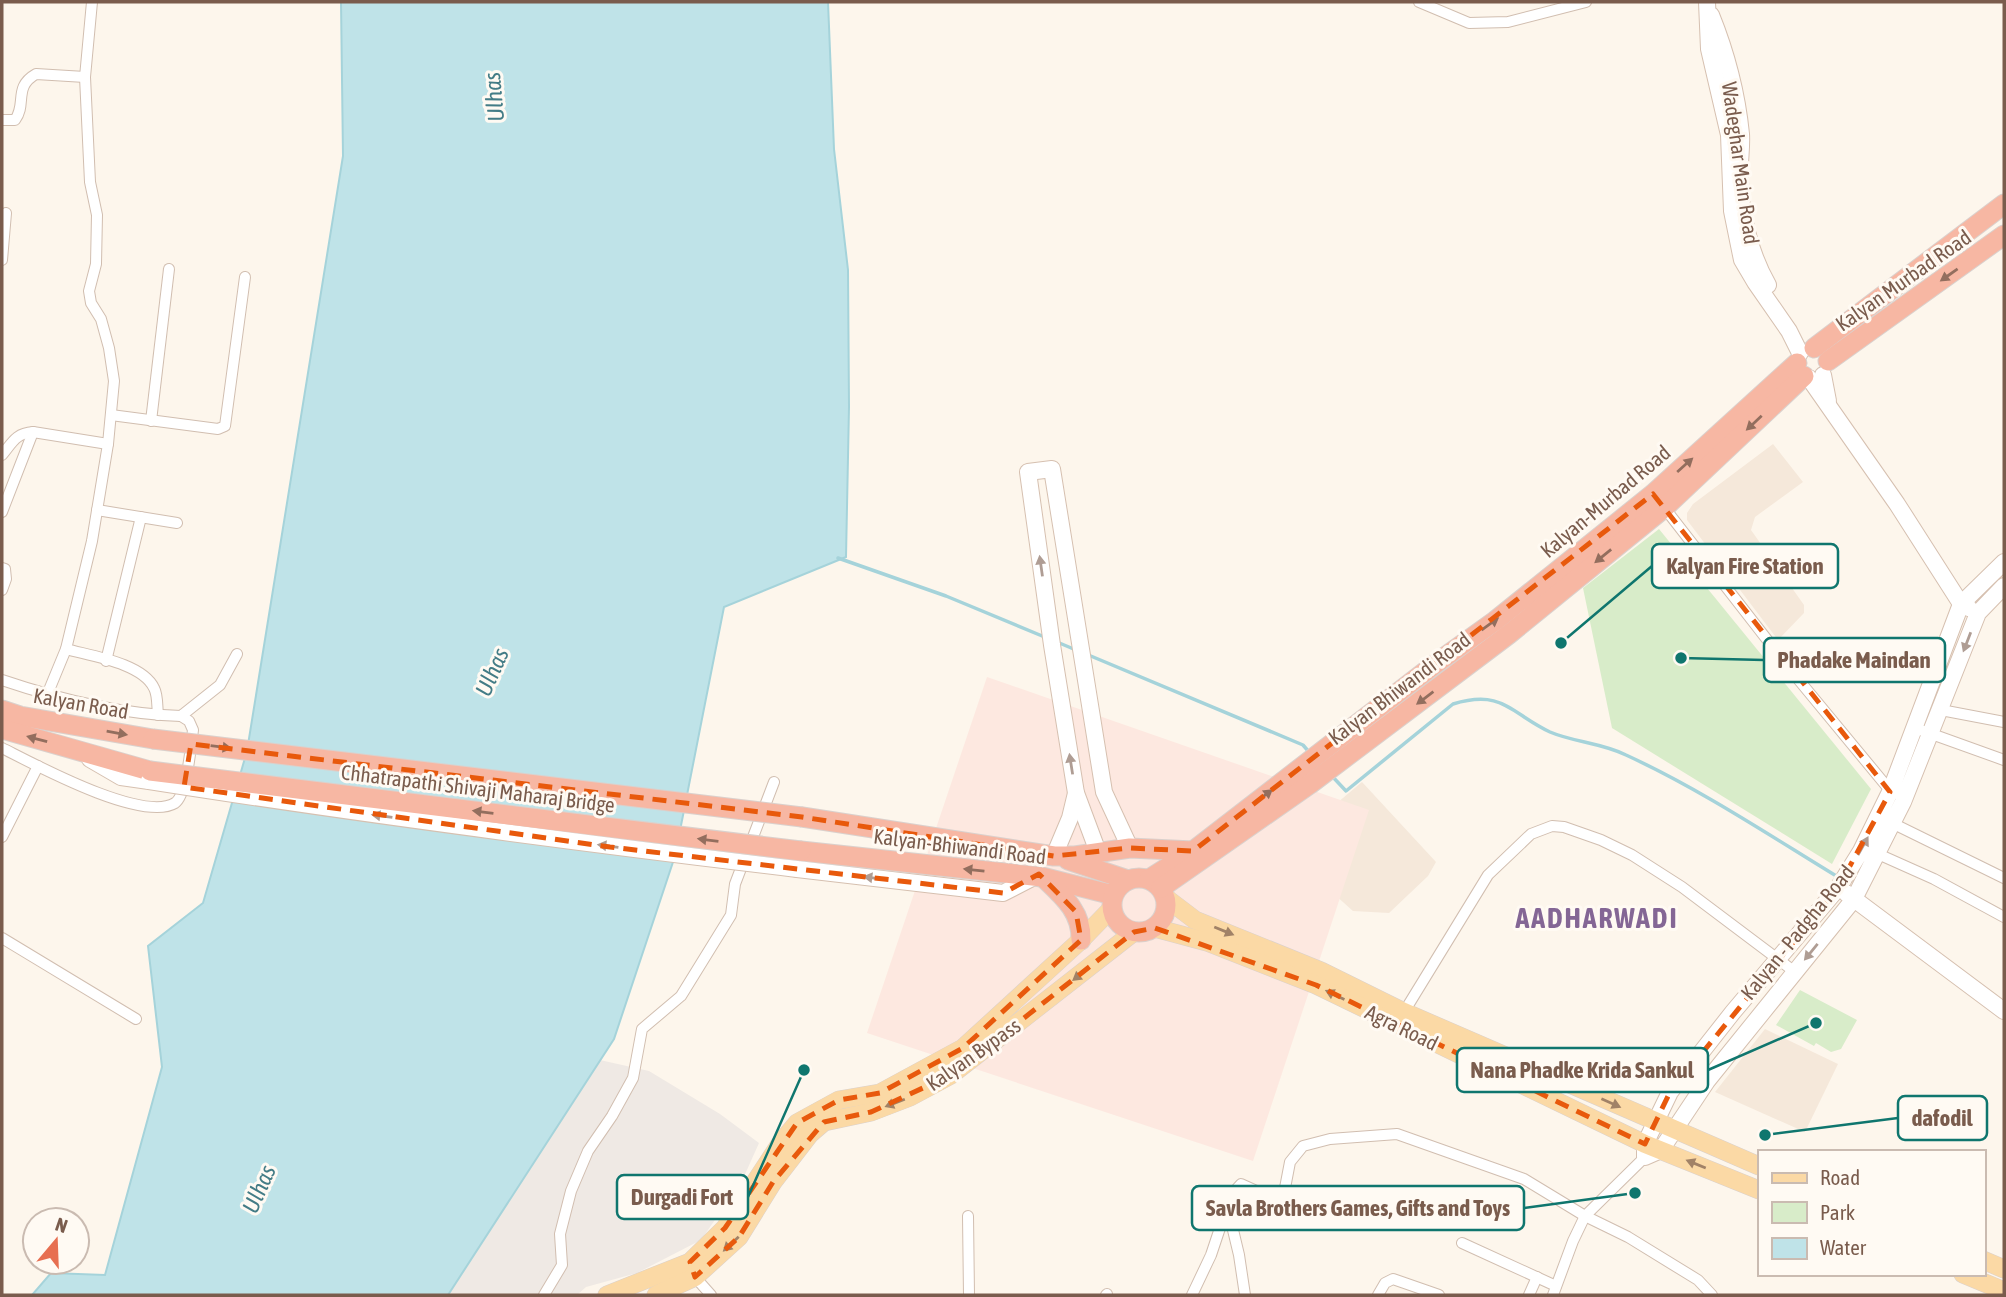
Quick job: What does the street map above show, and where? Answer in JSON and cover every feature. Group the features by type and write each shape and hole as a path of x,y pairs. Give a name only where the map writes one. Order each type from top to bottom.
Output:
{"highway":[{"name":"Kalyan-Murbad Road","path":"1434,664 1658,505 1810,363 2004,204"},
{"name":"Kalyan Murbad Road","path":"1810,363 2004,235"},
{"name":"Kalyan Bhiwandi Road","path":"1159,888 1330,757 1509,634 1658,505"},
{"name":"Kalyan Bhiwandi Road","path":"1330,757 1434,664"},
{"name":"Kalyan Road","path":"2,710 20,716 153,739"},
{"path":"2,729 76,750 150,776"},
{"name":"Chhatrapathi Shivaji Maharaj Bridge","path":"153,739 802,817 1048,855"},
{"name":"Chhatrapathi Shivaji Maharaj Bridge","path":"150,776 799,860"},
{"name":"Kalyan Bhiwandi Road","path":"1159,888 1193,851 1304,777"},
{"path":"1048,855 1130,848 1193,851"},
{"path":"1048,855 1128,880"},
{"name":"Kalyan-Bhiwandi Road","path":"799,860 1039,876 1112,902"},
{"path":"1039,876 1065,898 1076,912 1082,940"},
{"path":"1140,877 1159,888 1165,915 1155,928 1134,932 1119,923 1112,902 1117,888 1128,880 1140,877"}],"main road":[{"name":"Agra Road","path":"1159,888 1195,920 1321,971 1404,1012 1758,1166"},
{"name":"Kalyan Bypass","path":"692,1270 725,1228 782,1140 797,1123 839,1100 880,1093 963,1048 1082,940 1112,902"},
{"name":"Agra Road","path":"1155,928 1207,942 1316,985 1650,1150 1758,1190"},
{"name":"Kalyan Bypass","path":"692,1270 739,1237 773,1182 810,1134 824,1122 871,1112 910,1097 951,1075 1134,932"},
{"path":"1985,1261 2004,1269"},
{"path":"607,1295 668,1288 692,1270"},
{"path":"1969,1276 2004,1291"}],"street":[{"path":"47,695 66,649 97,510 114,381 101,319 91,303 89,291 96,264 97,215 90,181 85,77 92,2"},
{"path":"1419,2 1469,23 1508,22 1586,2"},
{"name":"Wadeghar Main Road","path":"1707,5 1735,134 1740,178 1738,211 1742,260 1755,282 1793,328 1830,407 1898,504 1961,604"},
{"path":"2,120 15,120 19,114 21,90 29,78 36,75 85,77"},
{"path":"2,260 6,213"},
{"path":"151,421 169,269"},
{"path":"111,417 218,429 225,426 245,277"},
{"path":"2,512 33,432"},
{"path":"2,455 22,433 108,438"},
{"path":"1098,852 1076,793 1028,472 1052,468 1104,792 1130,848"},
{"path":"1658,505 1890,792 1903,802"},
{"path":"97,510 177,523"},
{"path":"106,661 141,517"},
{"name":"Kalyan - Padgha Road","path":"1650,1150 1654,1122 1670,1092 1732,1012 1839,888 1890,792 1961,604 2004,562"},
{"path":"2,568 5,569 6,579 2,590"},
{"name":"Kalyan - Padgha Road","path":"1650,1150 1674,1131 1696,1096 1749,1027 1854,899 1894,824 1978,613 2004,586"},
{"path":"1961,604 1978,613"},
{"path":"66,649 138,671 154,688 158,715"},
{"path":"181,716 220,685 237,654"},
{"path":"2,680 47,695 109,710 181,716 190,721 193,730 183,792 176,802 163,806 124,802 90,790 2,748"},
{"path":"1941,710 2004,722"},
{"path":"1915,728 2004,760"},
{"path":"76,750 121,778 150,776"},
{"path":"2,837 38,766"},
{"path":"544,1295 562,1265 560,1234 571,1191 588,1152 633,1078 642,1029 681,996 731,915 735,884 774,782"},
{"path":"1048,855 1070,818 1076,793"},
{"path":"1083,812 1110,805"},
{"path":"1894,824 2004,878"},
{"path":"1404,1012 1488,875 1531,834 1552,826 1564,827 1601,839 1632,855 1682,887 1795,972"},
{"path":"1878,854 1934,879 2004,917"},
{"path":"1839,888 2004,1011"},
{"path":"2,938 135,1019"},
{"path":"1732,1012 1749,1027"},
{"path":"1192,1295 1211,1255 1231,1195 1241,1184 1272,1198 1285,1188 1290,1162 1303,1146 1330,1139 1397,1134 1524,1179 1698,1280 1712,1295"},
{"path":"1462,1243 1537,1278 1554,1291 1585,1216 1650,1150"},
{"path":"1228,1206 1245,1295"},
{"path":"968,1216 969,1295"},
{"path":"692,1270 711,1295"},
{"path":"1529,1295 1537,1278"},
{"path":"1378,1295 1385,1283 1393,1279 1439,1295"}],"highlighted area":[{"path":"1653,494 1890,792 1838,888 1670,1092 1645,1144 1316,985 1155,928 1134,932 951,1075 871,1112 824,1122 773,1182 739,1237 695,1277 690,1262 725,1228 797,1123 839,1100 880,1093 963,1048 1081,940 1076,912 1039,874 1003,893 610,847 184,787 191,744 802,817 1054,856 1130,848 1193,851"}],"shaded area":[{"path":"1773,444 1803,482 1755,517 1751,530 1804,605 1804,613 1778,640 1687,520 1687,513 1693,504"},
{"path":"987,677 1369,810 1253,1161 867,1033"},
{"path":"1362,782 1436,862 1428,876 1389,913 1353,911 1314,876 1280,851"},
{"path":"1765,1029 1838,1064 1805,1132 1715,1092"},
{"path":"591,1058 649,1071 720,1114 759,1143 742,1181 701,1240 637,1273 586,1287 577,1295 433,1295"}],"green space":[{"path":"1659,529 1871,789 1832,864 1612,728 1583,588"},
{"path":"1800,990 1857,1020 1841,1049 1831,1052 1816,1043 1814,1046 1776,1025"}],"water":[{"name":"Ulhas","path":"341,2 828,2 834,149 848,270 846,557 724,607 675,856 614,1039 448,1295 32,1295 48,1276 105,1275 162,1067 148,946 203,903 247,751 343,156"}],"waterway":[{"path":"838,558 946,596 1047,638"},
{"path":"1057,642 1076,650"},
{"path":"1086,654 1303,745 1309,752"},
{"path":"1331,775 1346,791 1453,704 1470,700 1495,701 1550,732 1617,751 1654,768 1838,877"}],"place":[{"name":"Kalyan Fire Station","path":"1561,643"},
{"name":"Phadake Maindan","path":"1681,658"},
{"name":"Nana Phadke Krida Sankul","path":"1816,1023"},
{"name":"Durgadi Fort","path":"804,1070"},
{"name":"dafodil","path":"1765,1135"},
{"name":"Savla Brothers Games, Gifts and Toys","path":"1635,1193"}],"district":[{"name":"AADHARWADI","path":"1597,918"}]}
